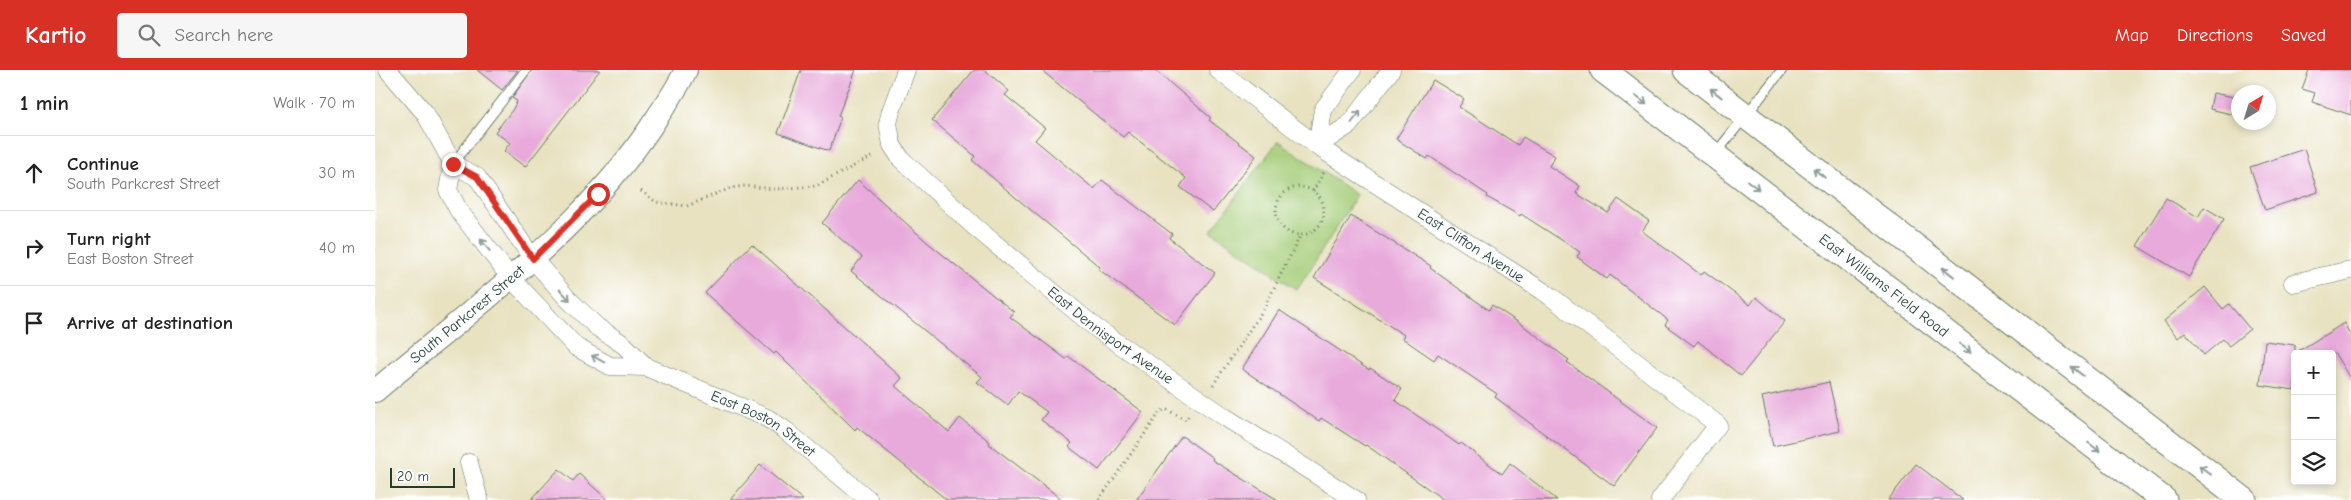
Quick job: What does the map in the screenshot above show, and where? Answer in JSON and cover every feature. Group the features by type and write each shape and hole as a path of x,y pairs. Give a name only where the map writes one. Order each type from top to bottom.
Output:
{"main road":[{"name":"East Williams Field Road","path":"1603,70 2164,500"},
{"path":"1685,70 2244,500"}],"street":[{"path":"388,70 425,113 453,164"},
{"name":"South Parkcrest Street","path":"375,390 533,259 615,176 641,143 686,70"},
{"name":"East Dennisport Avenue","path":"906,70 889,115 888,123 891,141 901,159 975,227 1096,328 1225,417 1356,500"},
{"name":"East Clifton Avenue","path":"1219,70 1317,146 1550,296 1718,424 1660,500"},
{"path":"1317,146 1323,110 1352,70"},
{"path":"1317,146 1349,126 1391,70"},
{"name":"East Boston Street","path":"646,367 624,344 597,327 567,298 533,259 477,177 453,164 448,190 459,211 510,277 576,347 610,366 646,367 767,418 785,430 869,500"},
{"path":"2293,283 2351,270"},
{"path":"469,463 479,500"}],"lane":[{"path":"453,164 525,70"},
{"path":"1714,156 1782,70"}],"path":[{"path":"641,192 656,202 687,206 731,188 745,186 775,189 816,186 876,154"},
{"path":"1313,191 1325,170"},
{"path":"1297,187 1313,191 1323,202 1323,218 1315,231 1300,236 1285,231 1276,218 1277,201 1282,194 1297,187"},
{"path":"1213,386 1263,310 1300,236"},
{"path":"1099,500 1160,412 1166,409 1186,420 1191,412"}],"green space":[{"path":"1278,141 1357,195 1297,290 1211,231"}],"building":[{"path":"477,70 518,70 502,90"},
{"path":"532,70 600,70 525,167 504,151 510,143 495,132 513,109 517,101 512,98"},
{"path":"801,70 856,70 838,116 841,117 829,151 778,133"},
{"path":"974,70 985,70 1009,91 1005,95 1045,128 1035,140 1094,189 1102,180 1172,234 1169,238 1215,273 1175,325 1098,269 1100,267 972,160 975,156 932,120"},
{"path":"1041,70 1155,70 1211,118 1209,120 1256,156 1213,212 1180,187 1186,178 1128,132 1123,137"},
{"path":"2309,70 2351,70 2351,115 2312,102 2315,93 2302,89"},
{"path":"1433,80 1464,99 1459,107 1518,145 1523,137 1555,156 1549,166 1580,186 1576,193 1608,213 1618,199 1649,221 1642,231 1701,275 1704,271 1750,305 1756,297 1785,321 1741,376 1698,341 1694,346 1665,325 1668,320 1610,275 1607,279 1577,257 1580,252 1521,214 1520,216 1487,197 1488,195 1429,156 1427,159 1396,139"},
{"path":"2213,93 2231,96 2231,114 2210,109"},
{"path":"2304,149 2318,192 2265,210 2250,167"},
{"path":"858,180 927,242 1014,312 1010,317 1066,359 1068,356 1143,412 1099,470 1069,447 1072,443 1041,420 1047,412 1018,391 1008,405 977,382 982,377 851,271 862,257 822,223"},
{"path":"2166,198 2198,217 2204,207 2224,219 2189,277 2137,246"},
{"path":"1351,216 1431,266 1430,268 1489,310 1492,305 1525,327 1569,360 1567,362 1657,428 1614,486 1495,397 1497,394 1438,354 1434,360 1402,338 1404,335 1314,278"},
{"path":"752,244 902,378 895,386 949,432 960,418 990,442 989,444 1063,500 947,500 857,427 855,430 776,352 774,354 705,293"},
{"path":"2205,287 2223,309 2229,304 2250,329 2229,346 2223,339 2204,355 2185,332 2178,338 2164,321"},
{"path":"1279,310 1369,370 1370,368 1402,389 1395,400 1459,445 1461,443 1502,474 1510,463 1557,500 1444,500 1366,445 1321,418 1319,421 1242,369"},
{"path":"2344,323 2351,336 2351,380 2336,356 2336,350 2300,350"},
{"path":"2265,341 2295,345 2295,350 2291,350 2291,389 2260,385"},
{"path":"1829,382 1840,431 1773,446 1762,397"},
{"path":"1182,436 1213,458 1212,460 1278,500 1136,500"},
{"path":"1916,464 1963,500 1888,500"},
{"path":"760,465 803,500 730,500"},
{"path":"559,469 573,481 579,474 608,500 531,500"}],"route":[{"path":"453,164 477,177 533,259 598,194"}]}
